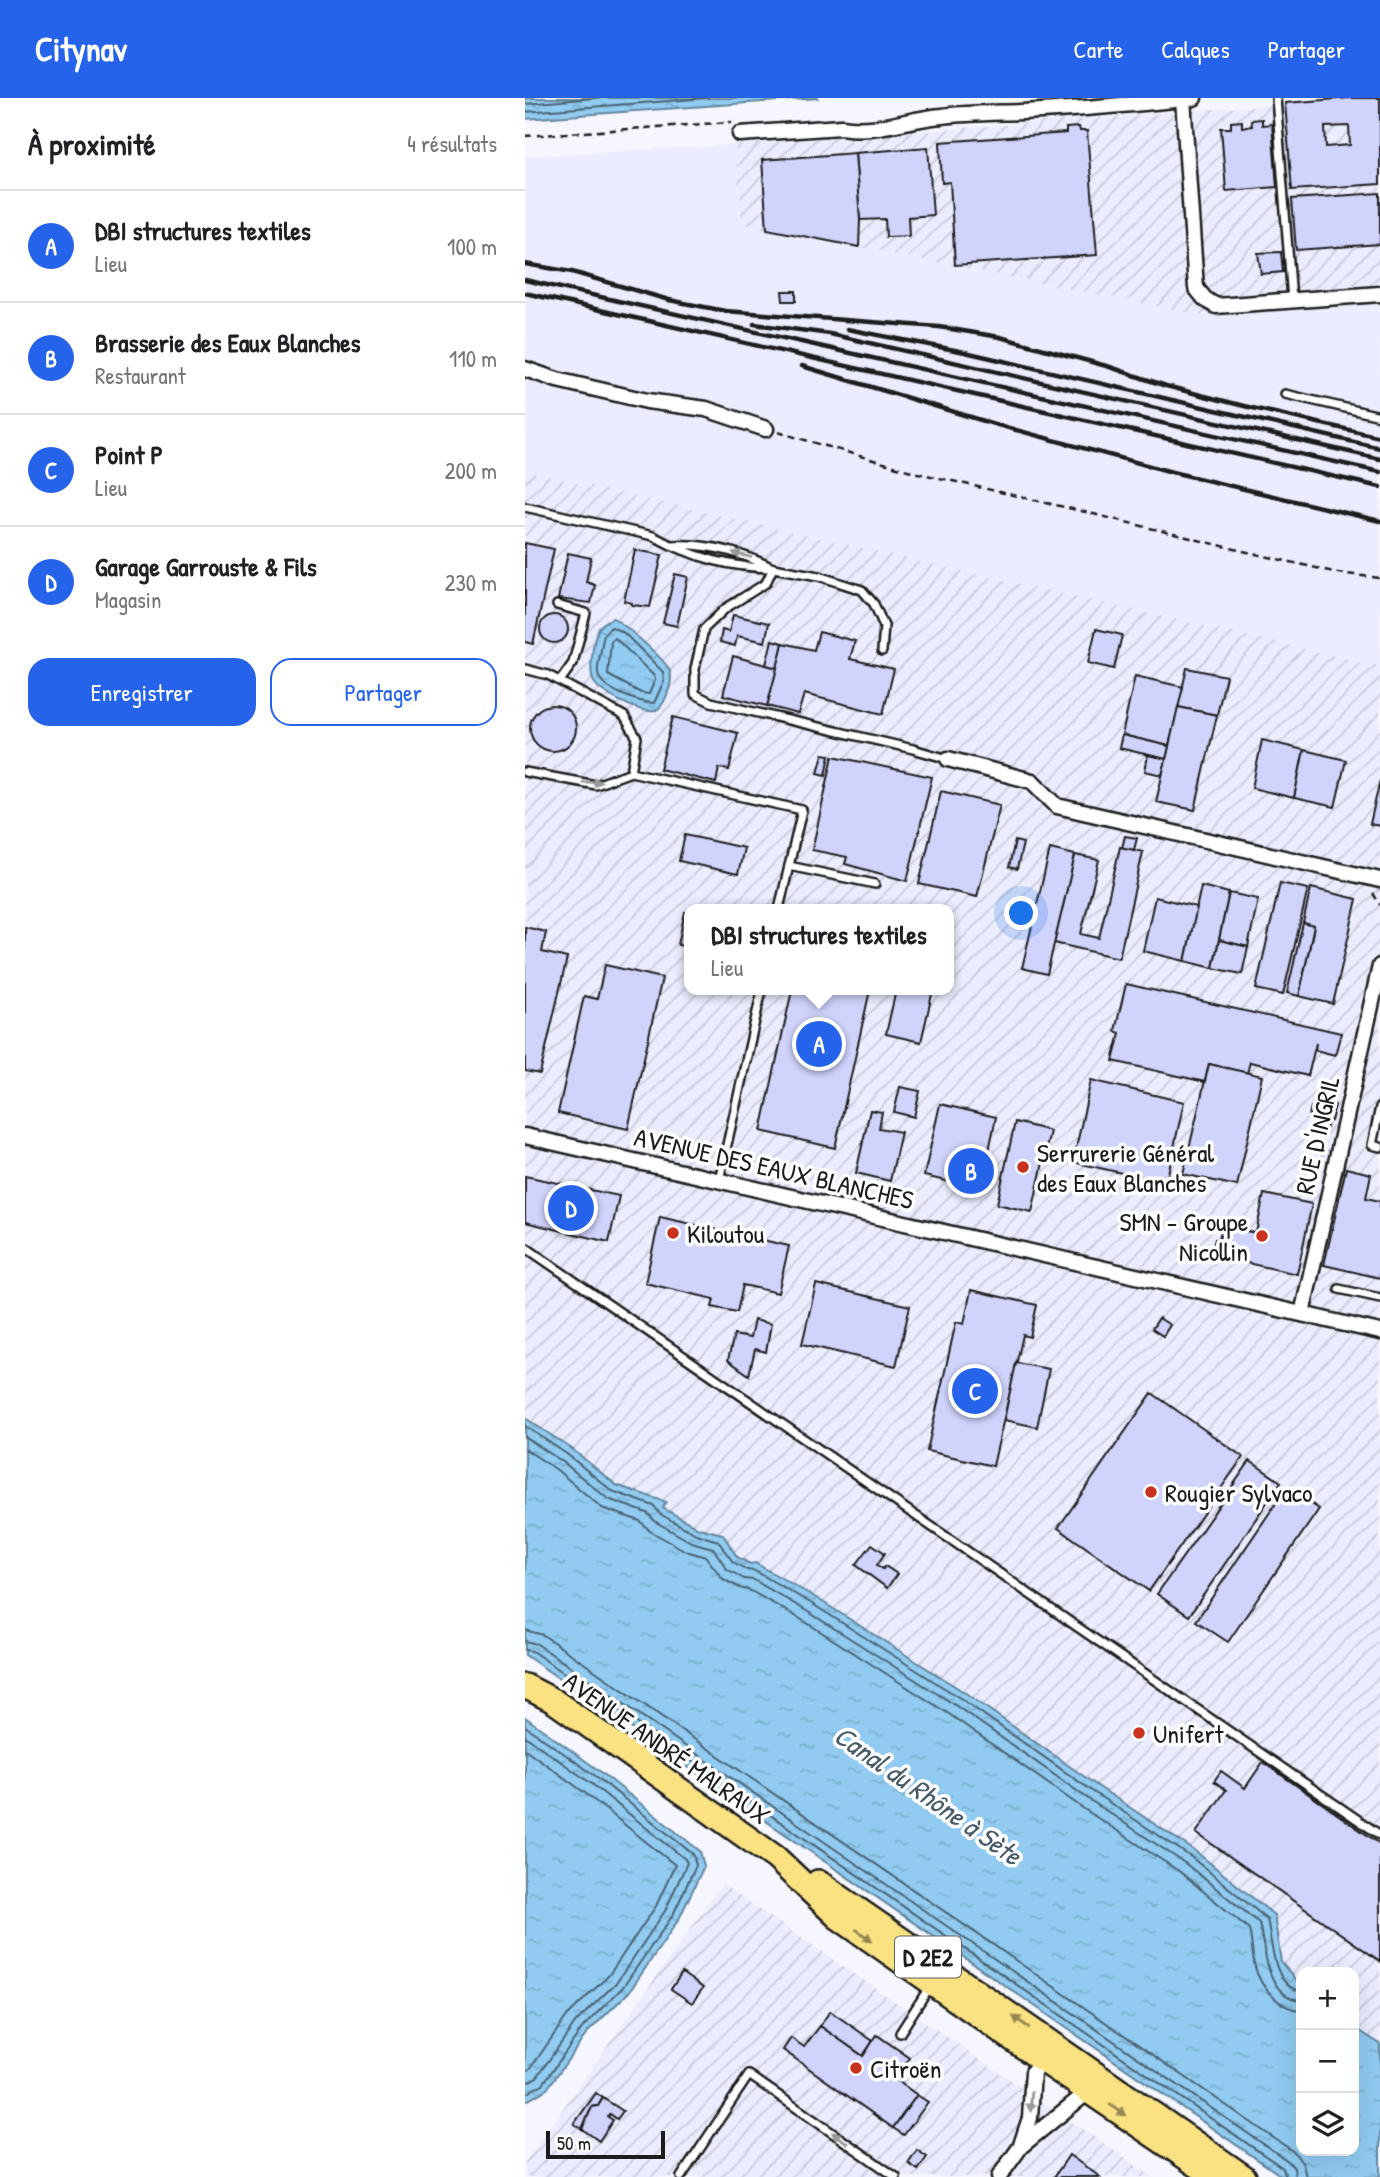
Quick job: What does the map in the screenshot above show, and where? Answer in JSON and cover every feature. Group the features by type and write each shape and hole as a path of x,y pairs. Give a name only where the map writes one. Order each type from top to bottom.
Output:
{"main road":[{"name":"AVENUE ANDRÉ MALRAUX","path":"525,1686 554,1701 776,1858 838,1917 937,1975"},
{"name":"D 2E2","path":"937,1975 1041,2059 1215,2177"},
{"name":"D 2E2","path":"937,1975 1077,2060 1244,2177"},
{"path":"1041,2059 1077,2060 1089,2091"}],"street":[{"path":"740,134 841,127 869,129 893,127 924,117 1189,99 1196,288 1205,299 1216,306 1380,294"},
{"path":"525,369 557,380 647,401 706,409 766,429"},
{"path":"948,759 1033,781 1057,806 1380,880"},
{"name":"RUE D'INGRIL","path":"1302,1314 1380,967"},
{"name":"AVENUE DES EAUX BLANCHES","path":"525,1136 1380,1332"},
{"path":"1021,2146 1030,2118 1033,2072 1041,2059"},
{"path":"999,2177 1021,2146 1089,2091"}],"lane":[{"path":"1276,98 1292,300"},
{"path":"1285,394 1380,416"},
{"path":"525,507 653,536 691,555 752,568 773,568 818,576 862,590 874,604 884,626 882,651"},
{"path":"773,568 766,583 726,608 704,629 695,669 695,694 711,702 948,759"},
{"path":"557,605 586,613 573,663 560,681"},
{"path":"525,670 548,675 624,716 636,738 631,772"},
{"path":"525,772 596,785 631,772 801,810 780,904"},
{"path":"789,866 875,884"},
{"path":"719,1181 761,995"},
{"path":"1380,1107 1373,1145 1380,1147"},
{"path":"525,1247 1380,1835"},
{"path":"1339,1289 1380,1298"},
{"path":"900,2033 937,1975"},
{"path":"681,2177 749,2075 896,2177"}],"path":[{"path":"766,429 918,473 1338,573 1380,579"}],"shaded area":[{"path":"1380,98 1380,294 1212,317 742,224 735,145"},
{"path":"735,145 743,224 1212,317 1380,294 1380,666 525,471 525,156"},
{"path":"525,471 1380,666 1380,2044 1359,2030 1359,1967 1296,1967 1296,1980 1281,1962 1274,1915 1195,1851 964,1692 818,1599 737,1557 723,1534 699,1528 616,1485 572,1449 525,1418"},
{"path":"722,1884 1153,2177 525,2177 525,2162"}],"water":[{"path":"525,98 819,98 525,119"},
{"path":"613,618 643,642 669,669 671,679 664,702 654,711 639,709 620,701 603,691 593,680 591,664 596,636 601,625"},
{"name":"Canal du Rhône à Sète","path":"525,1418 572,1449 616,1485 666,1502 663,1508 699,1528 723,1534 737,1557 750,1564 755,1563 818,1599 964,1692 1195,1851 1274,1915 1281,1962 1296,1980 1296,2156 1359,2156 1359,2030 1380,2044 1380,2177 1283,2177 525,1655"},
{"path":"525,1717 601,1772 700,1851 704,1866 679,1919 629,1992 588,2032 547,2089 525,2102"}],"building":[{"path":"1380,98 1380,184 1292,190 1285,103","holes":["1349,126 1350,145 1326,147 1325,127"]},
{"path":"1262,119 1262,125 1272,124 1277,187 1226,191 1221,128 1231,128 1231,122 1242,121 1242,127 1252,126 1251,120"},
{"path":"1079,127 1080,131 1087,131 1097,255 955,265 950,182 942,183 940,142 1066,133 1066,128"},
{"path":"928,147 933,215 908,217 909,236 886,237 885,219 860,220 855,153"},
{"path":"855,153 860,220 859,247 767,229 762,160"},
{"path":"1380,193 1380,244 1296,250 1292,199"},
{"path":"1281,252 1283,272 1261,274 1258,253"},
{"path":"782,291 796,291 796,301 783,301"},
{"path":"525,543 554,549 533,644 525,642"},
{"path":"635,550 662,555 650,607 624,601"},
{"path":"568,553 591,558 586,582 595,585 591,603 558,599"},
{"path":"675,574 688,577 677,626 663,623"},
{"path":"554,615 564,619 568,629 564,639 554,643 544,639 540,629 544,619"},
{"path":"733,615 769,623 765,642 737,636 735,646 720,642 722,630 729,632"},
{"path":"1096,629 1122,635 1114,669 1088,663"},
{"path":"819,632 855,641 850,659 894,669 883,714 804,694 798,714 767,706 783,643 814,650"},
{"path":"772,640 783,643 777,668 766,665"},
{"path":"733,656 777,668 767,706 723,695"},
{"path":"1187,668 1226,676 1217,715 1178,707"},
{"path":"1135,676 1183,687 1169,746 1122,735"},
{"path":"553,705 569,712 576,728 569,744 553,751 537,744 530,728 537,712"},
{"path":"1178,707 1217,715 1195,810 1156,802"},
{"path":"673,717 738,733 729,770 719,768 716,783 660,769"},
{"path":"1122,735 1169,746 1166,759 1119,748"},
{"path":"1262,740 1304,750 1294,798 1252,788"},
{"path":"1304,750 1346,760 1335,807 1294,798"},
{"path":"823,754 830,755 826,775 818,773"},
{"path":"1148,755 1166,759 1162,775 1145,771"},
{"path":"833,756 932,777 907,881 845,864 847,857 812,850"},
{"path":"1380,780 1380,826 1370,824"},
{"path":"941,791 1000,805 977,897 919,884"},
{"path":"685,835 744,848 738,874 679,861"},
{"path":"1125,836 1137,838 1134,850 1122,848"},
{"path":"1015,841 1023,843 1017,869 1009,867"},
{"path":"1120,847 1143,852 1119,958 1054,943 1075,855 1099,860 1081,934 1099,938"},
{"path":"1050,849 1075,855 1047,974 1022,968"},
{"path":"1280,883 1308,889 1283,995 1256,989"},
{"path":"1201,886 1229,893 1213,968 1185,961"},
{"path":"1311,888 1357,899 1333,1004 1299,996 1314,926 1303,923"},
{"path":"1229,893 1258,899 1248,947 1219,940"},
{"path":"1155,897 1197,907 1185,961 1143,951"},
{"path":"684,917 684,946 678,945"},
{"path":"1303,923 1314,926 1299,996 1287,993"},
{"path":"525,927 546,932 542,952 567,958 540,1074 525,1071"},
{"path":"1219,940 1248,947 1242,974 1213,968"},
{"path":"605,965 662,978 628,1129 558,1113 584,996 597,999"},
{"path":"1126,984 1341,1033 1335,1055 1315,1050 1316,1043 1308,1076 1250,1062 1247,1073 1209,1064 1205,1082 1113,1061 1120,1033 1115,1031"},
{"path":"791,995 869,995 835,1148 761,1131"},
{"path":"895,995 932,995 921,1042 886,1034"},
{"path":"1209,1064 1262,1076 1237,1186 1183,1174"},
{"path":"1091,1080 1184,1102 1166,1183 1073,1162"},
{"path":"900,1087 920,1091 914,1117 894,1112"},
{"path":"1322,1103 1335,1105 1331,1121 1309,1116 1311,1107 1321,1108"},
{"path":"940,1104 996,1117 981,1189 924,1176"},
{"path":"870,1110 882,1112 879,1128 901,1132 890,1181 856,1173"},
{"path":"1315,1120 1328,1123 1325,1133 1312,1130"},
{"name":"Serrurerie Général des Eaux Blanches","path":"1015,1122 1050,1131 1032,1212 997,1204"},
{"path":"1346,1168 1371,1174 1366,1198 1380,1201 1380,1278 1324,1265"},
{"path":"525,1176 619,1196 609,1242 525,1222"},
{"name":"SMN - Groupe Nicollin","path":"1264,1194 1312,1204 1297,1274 1215,1256 1217,1247 1213,1246 1215,1239 1219,1239 1222,1226 1256,1233"},
{"path":"660,1217 789,1246 778,1293 743,1285 737,1312 712,1307 714,1299 645,1283"},
{"path":"816,1284 910,1306 896,1366 802,1344"},
{"path":"971,1290 1037,1305 1030,1337 1023,1335 993,1466 927,1451 956,1322 964,1324"},
{"path":"1159,1318 1170,1325 1163,1336 1152,1329"},
{"path":"754,1320 771,1324 766,1352 755,1349 749,1375 728,1360 734,1335 750,1338"},
{"path":"1016,1363 1049,1369 1037,1427 1004,1420"},
{"name":"Rougier Sylvaco","path":"1152,1393 1243,1457 1149,1591 1058,1528"},
{"path":"1250,1461 1281,1482 1189,1616 1157,1594"},
{"path":"1287,1487 1319,1509 1228,1642 1196,1621"},
{"path":"872,1544 885,1553 877,1565 883,1569 885,1566 897,1574 887,1588 856,1565"},
{"path":"1263,1762 1380,1844 1380,1961 1196,1833 1226,1790 1214,1781 1221,1771 1245,1788"},
{"path":"682,1973 703,1988 692,2003 671,1989"},
{"path":"830,2011 873,2041 863,2056 820,2026"},
{"name":"Citroën","path":"820,2026 863,2056 877,2035 910,2058 895,2079 917,2095 893,2128 783,2050 791,2038 804,2047"},
{"path":"596,2093 603,2098 598,2106 592,2107 582,2129 574,2124"},
{"path":"917,2095 928,2102 904,2135 893,2128"},
{"path":"603,2098 623,2111 617,2119 610,2114 608,2117 613,2120 599,2141 582,2129 592,2107 598,2106"},
{"path":"917,2150 927,2157 918,2170 908,2163"},
{"path":"1069,2155 1100,2177 1054,2177"}],"railway":[{"path":"525,264 572,272 669,300 725,311 939,327 1000,337 1110,367 1166,386 1380,437"},
{"path":"525,280 1380,472"},
{"path":"525,293 1380,487"},
{"path":"754,324 830,334 1380,459"},
{"path":"847,329 965,352 1380,448"},
{"path":"802,366 994,424 1172,472 1380,521"}],"place":[{"name":"DBI structures textiles","path":"819,1044"},
{"name":"Serrurerie Général des Eaux Blanches","path":"1023,1167"},
{"name":"Brasserie des Eaux Blanches","path":"971,1171"},
{"name":"Garage Garrouste & Fils","path":"571,1208"},
{"name":"Kiloutou","path":"673,1233"},
{"name":"SMN - Groupe Nicollin","path":"1262,1236"},
{"name":"Point P","path":"975,1391"},
{"name":"Rougier Sylvaco","path":"1151,1492"},
{"name":"Unifert","path":"1139,1733"},
{"name":"Citroën","path":"856,2068"}]}
